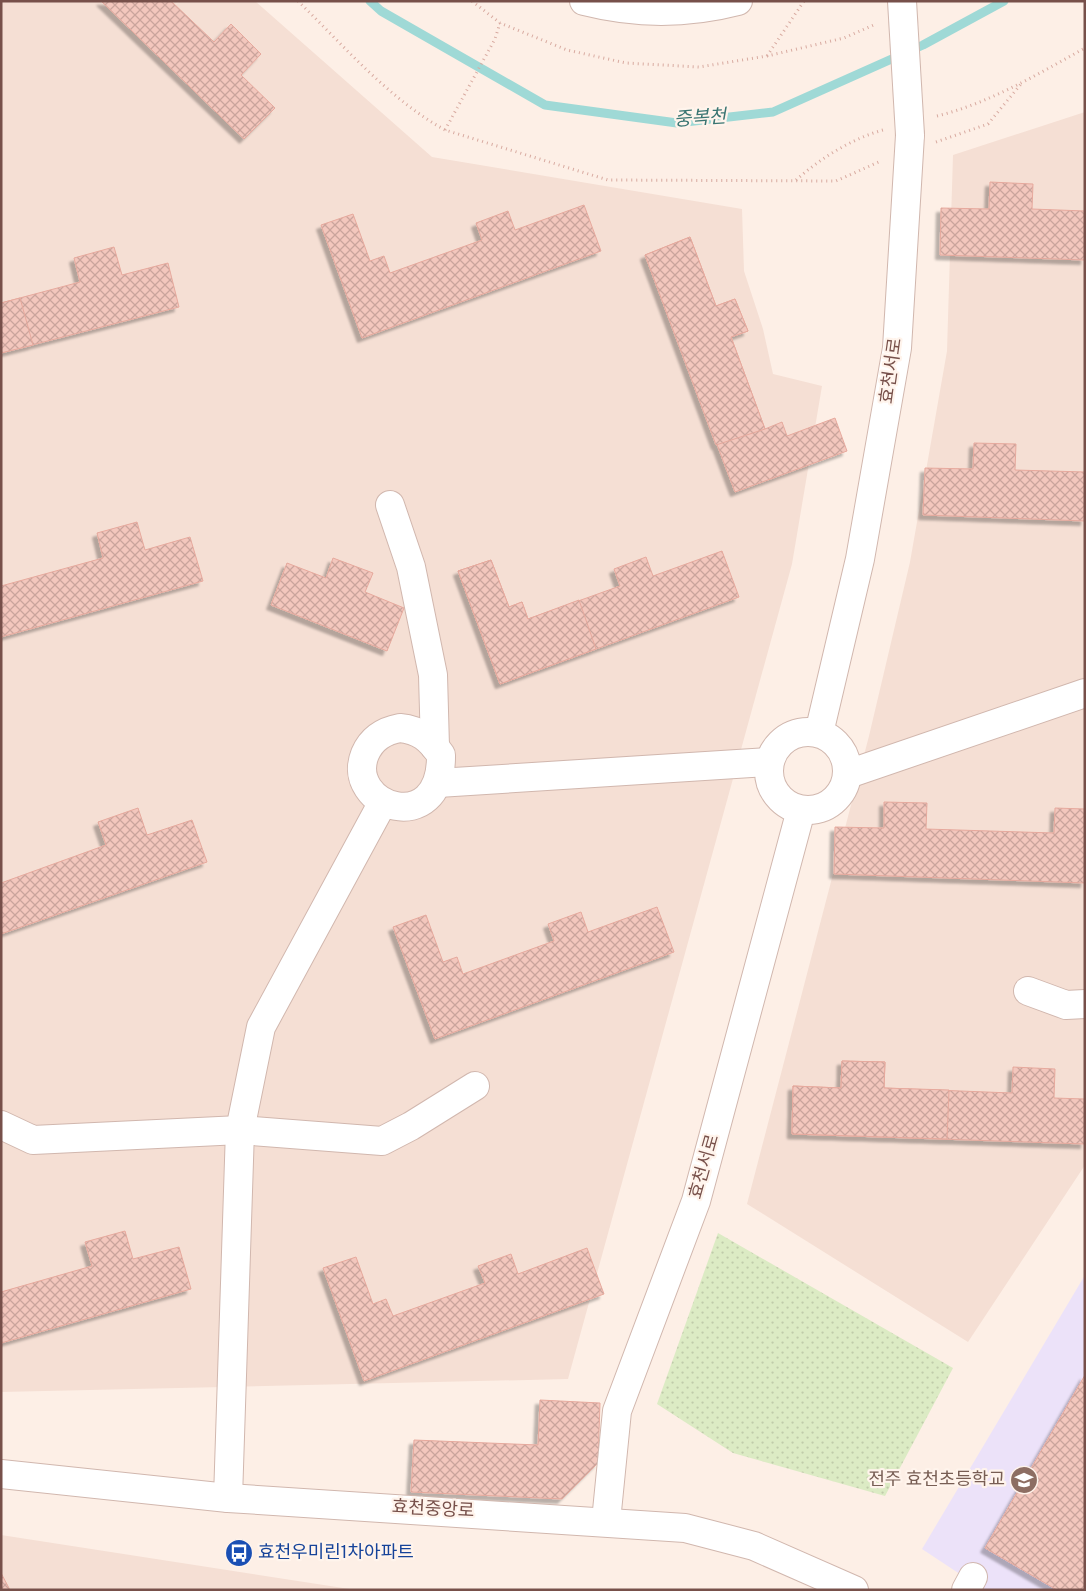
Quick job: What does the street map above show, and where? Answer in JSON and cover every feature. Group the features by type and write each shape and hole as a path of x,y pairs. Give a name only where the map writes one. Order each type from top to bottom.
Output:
{"street":[{"path":"584,1 608,7 674,12 738,1"},
{"name":"효천서로","path":"818,733 860,559 897,348 909,142 902,1"},
{"path":"390,505 411,567 433,675 435,747"},
{"path":"848,774 1085,693"},
{"path":"400,728 413,730 425,736 441,755 438,783 431,794 421,802 408,806 395,806 383,802 369,789 363,771 363,758 368,747 376,737 400,728"},
{"path":"800,733 818,733 831,739 840,748 846,760 848,774 845,786 838,798 827,806 815,810 801,810 789,806 779,798 772,787 768,774 769,762 774,750 782,740 800,733"},
{"path":"438,783 769,762"},
{"path":"228,1498 240,1130 261,1027 383,802"},
{"name":"효천서로","path":"606,1521 617,1411 696,1201 801,810"},
{"path":"1028,991 1066,1005 1085,1004"},
{"path":"1,1125 34,1140 240,1130 382,1141 411,1126 475,1086"},
{"name":"효천중앙로","path":"1,1474 228,1498 606,1521 685,1528 754,1546 854,1590"}],"path":[{"path":"298,1 391,91 426,120 444,130 608,180 836,181 909,142 954,137 988,124 1021,84 1085,48"},
{"path":"472,1 500,23 567,50 626,63 699,67 767,56 844,38 880,22"},
{"path":"767,56 804,1"},
{"path":"444,130 495,39 500,23"}],"shaded area":[{"path":"1,1 255,1 432,157 742,209 744,271 763,329 773,374 822,386 792,564 568,1379 1,1392"},
{"path":"1085,112 1085,1165 968,1342 747,1204 869,736 910,562 947,351 953,155"},
{"name":"전주 효천초등학교","path":"1085,1275 1085,1590 984,1590 922,1549"},
{"path":"1,1535 356,1590 1,1590"}],"green space":[{"path":"718,1233 953,1368 885,1496 733,1453 657,1404"}],"building":[{"path":"101,1 171,1 214,42 231,24 261,54 241,75 275,108 244,139"},
{"path":"990,182 1033,184 1032,209 1085,211 1085,260 940,255 941,208 989,209"},
{"path":"584,205 601,251 362,338 321,225 353,214 370,261 384,256 390,273 482,240 476,223 508,211 515,230"},
{"path":"690,237 716,306 735,299 748,331 731,337 765,429 782,422 787,436 835,418 847,451 735,492 645,255"},
{"path":"690,237 716,306 735,299 748,331 731,337 765,429 716,445 645,255"},
{"path":"114,247 122,275 168,263 179,307 1,353 1,303 80,282 74,258"},
{"path":"20,298 33,345 1,353 1,303"},
{"path":"974,443 1016,444 1015,470 1085,472 1085,521 923,515 925,468 973,469"},
{"path":"137,522 145,550 190,537 203,581 1,637 1,586 103,558 97,533"},
{"path":"722,551 739,597 500,684 458,571 491,560 509,607 522,602 528,619 620,586 614,569 646,557 653,576"},
{"path":"333,558 373,573 365,592 404,608 387,651 271,605 287,563 326,578"},
{"path":"491,560 509,607 522,602 528,619 579,600 596,649 500,684 458,571"},
{"path":"884,802 927,803 926,829 1054,833 1055,808 1085,809 1085,883 834,874 835,827 884,828"},
{"path":"138,808 147,835 192,820 207,862 1,934 1,883 106,845 98,822"},
{"path":"657,907 674,952 435,1039 393,927 426,915 443,962 457,957 463,974 554,941 548,924 581,912 588,932"},
{"path":"842,1061 885,1062 884,1088 1012,1093 1013,1067 1055,1069 1054,1098 1085,1099 1085,1144 792,1134 793,1086 841,1088"},
{"path":"842,1061 885,1062 884,1088 949,1090 947,1139 792,1134 793,1086 841,1088"},
{"path":"125,1231 133,1259 179,1247 191,1289 1,1343 1,1292 92,1266 85,1242"},
{"path":"587,1248 604,1294 364,1381 323,1268 356,1257 373,1304 386,1299 393,1316 485,1283 478,1266 511,1254 518,1274"},
{"path":"1085,1375 1085,1590 1057,1590 985,1548"},
{"path":"540,1400 600,1403 598,1463 562,1499 411,1492 414,1440 538,1445"},
{"path":"1,1573 10,1590 1,1590"}],"waterway":[{"name":"중복천","path":"370,1 381,11 545,105 677,123 773,112 923,45 1004,1"}],"place":[{"name":"전주 효천초등학교","path":"1024,1480"},
{"name":"효천우미린1차아파트","path":"239,1553"}]}
